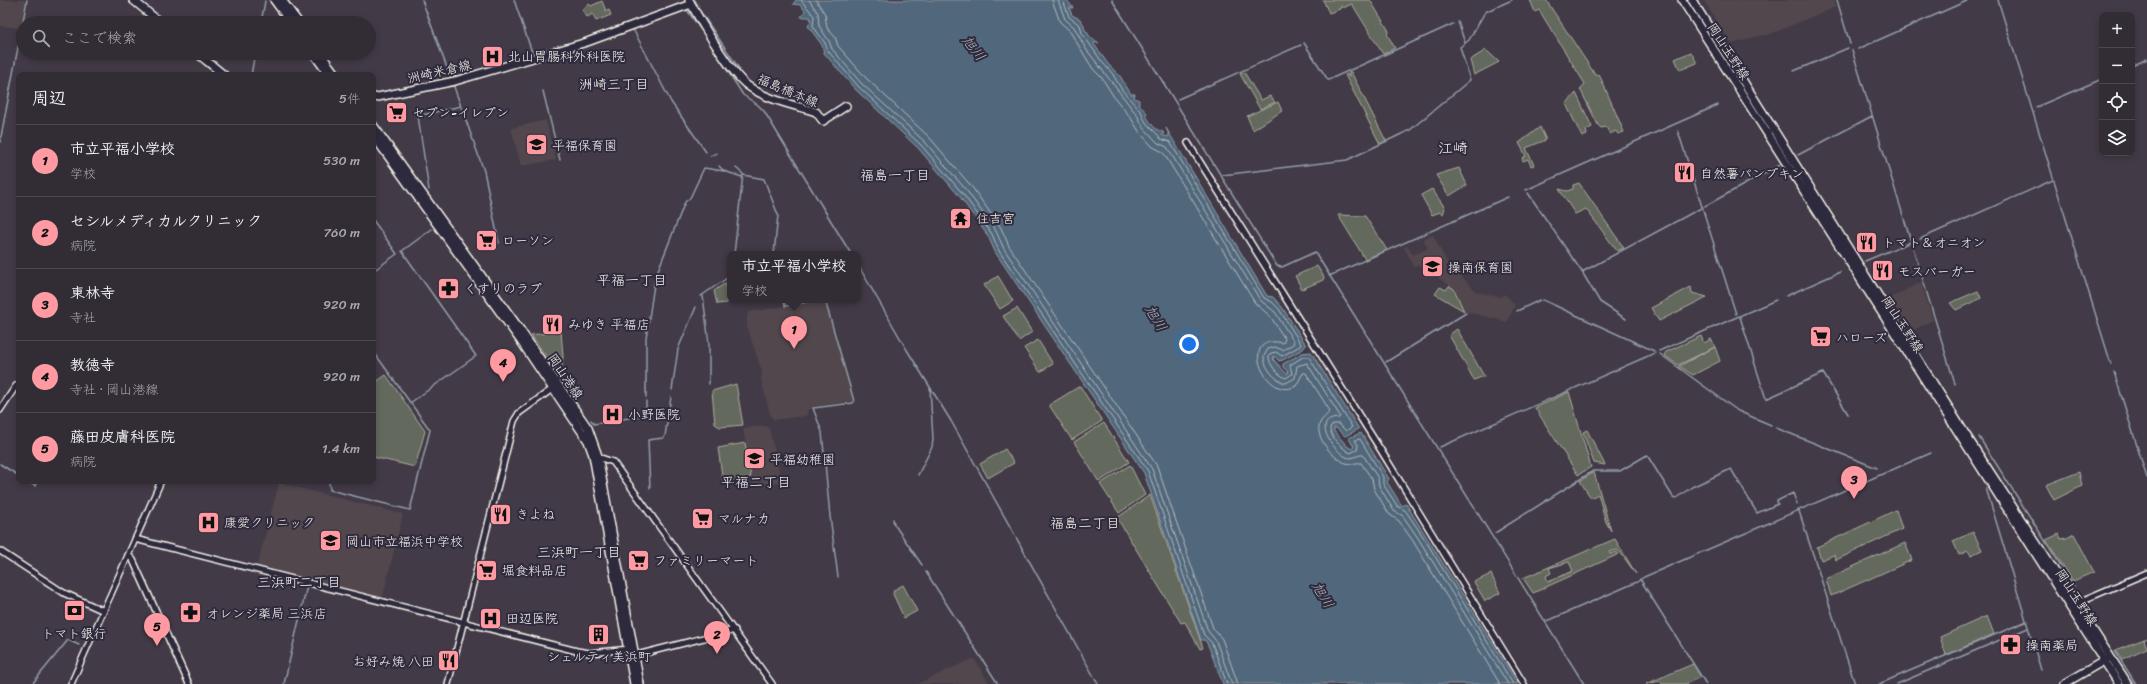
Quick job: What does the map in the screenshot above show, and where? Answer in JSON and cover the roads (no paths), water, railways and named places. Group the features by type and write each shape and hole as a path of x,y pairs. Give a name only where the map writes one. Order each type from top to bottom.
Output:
{"main road":[{"path":"133,0 152,16"},
{"path":"274,0 286,16"},
{"path":"282,0 294,16"},
{"name":"岡山玉野線","path":"1682,0 2073,605"},
{"name":"岡山玉野線","path":"1692,0 2107,659 2119,684"},
{"name":"洲崎米倉線","path":"376,97 455,81 587,42 690,2"},
{"name":"福島橋本線","path":"690,2 732,69 748,86 770,98 816,112 823,120 846,106"},
{"path":"206,60 220,72"},
{"path":"318,60 327,72"},
{"path":"325,60 334,72"},
{"name":"岡山港線","path":"376,129 515,322 585,434 596,456 631,652 634,684"},
{"name":"岡山港線","path":"376,139 555,387"},
{"name":"岡山港線","path":"631,652 640,684"},
{"path":"2064,684 2107,659"},
{"name":"岡山玉野線","path":"2107,659 2128,684"}],"street":[{"path":"1188,143 1382,452 1524,684"},
{"path":"0,410 16,386"},
{"path":"448,684 514,421 520,413 555,387"},
{"path":"596,456 613,462 772,684"},
{"path":"71,684 160,484"},
{"path":"135,539 590,653 631,652 734,630"},
{"path":"0,552 64,593 104,611"},
{"path":"128,555 133,560 189,684"},
{"path":"2073,605 2147,574"}],"water":[{"name":"旭川","path":"796,0 1067,0 1073,8 1069,8 1072,15 1080,19 1091,38 1098,42 1098,44 1095,42 1094,44 1108,64 1120,76 1131,94 1135,94 1134,98 1139,100 1139,104 1147,113 1146,116 1156,129 1164,133 1162,135 1168,137 1169,135 1166,128 1267,296 1273,297 1282,307 1306,345 1303,349 1283,360 1279,361 1274,356 1273,359 1287,374 1288,372 1283,367 1283,364 1302,353 1311,352 1359,429 1345,436 1336,428 1334,428 1334,431 1347,446 1352,449 1354,446 1348,438 1361,433 1389,479 1387,482 1402,506 1406,504 1518,684 1223,684 1208,645 1205,640 1201,640 1144,473 995,252 988,236 960,197 918,148 855,89 824,53 822,45 808,26 811,21 810,17 801,17 805,11 801,5 793,4"}],"waterway":[{"path":"24,16 27,0"},
{"path":"422,0 450,76"},
{"path":"514,0 533,55"},
{"path":"695,0 698,6"},
{"path":"1112,0 1277,266 1282,267 1315,252 1584,684"},
{"path":"1222,175 1347,160 1410,130 1470,80 1460,47 1469,40 1485,12 1512,0"},
{"path":"1837,0 1850,44"},
{"path":"1858,49 1969,0"},
{"path":"1998,0 2111,364"},
{"path":"262,16 265,1"},
{"path":"687,10 701,30"},
{"path":"700,11 740,70"},
{"path":"1458,22 1465,43"},
{"path":"1304,43 1328,80 1453,24"},
{"path":"633,29 671,102 706,152"},
{"path":"709,42 743,95 764,111 849,251"},
{"path":"1178,99 1301,45"},
{"path":"1794,71 1848,48"},
{"path":"1852,50 1955,384"},
{"path":"0,142 16,58"},
{"path":"2135,65 2147,59"},
{"path":"252,72 254,60"},
{"path":"2036,107 2099,80"},
{"path":"453,84 484,171 499,243"},
{"path":"543,91 560,160"},
{"path":"1526,190 1718,105"},
{"path":"429,190 418,116 461,106"},
{"path":"1798,155 1872,116"},
{"path":"1678,131 1736,314"},
{"path":"710,156 717,153"},
{"path":"1705,206 1780,165"},
{"path":"719,166 724,171 742,177"},
{"path":"646,397 646,338 655,278 685,202 690,198 704,168 724,171"},
{"path":"734,251 743,174 736,168"},
{"path":"743,175 764,179 778,215 774,251"},
{"path":"1920,239 2053,180"},
{"path":"1528,193 1582,272 1703,207"},
{"path":"1329,276 1508,197"},
{"path":"376,224 397,254 376,269"},
{"path":"410,403 476,356 402,251 432,229"},
{"path":"1865,261 1913,241"},
{"path":"861,270 907,350 951,421 1098,684"},
{"path":"1582,272 1600,302 1626,319"},
{"path":"1786,296 1840,272"},
{"path":"701,296 727,278"},
{"path":"703,296 709,344 709,384"},
{"path":"1517,311 1540,300"},
{"path":"1543,300 1654,351"},
{"path":"1659,351 1776,300"},
{"path":"784,303 785,306 802,303"},
{"path":"826,303 854,401 853,403 813,408 822,432 830,516 838,577"},
{"path":"672,390 678,349 696,307"},
{"path":"1386,362 1466,313"},
{"path":"1740,317 1766,399 1823,373 1848,414"},
{"path":"1440,447 1655,353"},
{"path":"1660,354 1738,411 1771,425"},
{"path":"329,484 330,490 410,510 430,430 376,355"},
{"path":"2114,372 2147,478"},
{"path":"918,475 932,447 933,439 930,388"},
{"path":"650,489 648,440 663,438 665,436 671,397"},
{"path":"591,420 594,424 646,415 646,401"},
{"path":"1776,428 1877,468"},
{"path":"1979,437 2074,586"},
{"path":"1545,621 1931,453"},
{"path":"1495,533 1593,471 1620,471 1647,455 1673,497 1676,498 1692,487 1731,469 1757,513 1778,504 1777,501 1793,493 1797,504"},
{"path":"0,464 16,474"},
{"path":"32,484 35,486 36,484"},
{"path":"1986,488 2041,670"},
{"path":"1799,511 1855,684"},
{"path":"893,519 894,524 922,565"},
{"path":"926,572 998,684"},
{"path":"1640,579 1706,684"},
{"path":"284,684 307,586"},
{"path":"1879,684 2027,621"},
{"path":"1897,684 2028,628"},
{"path":"32,684 68,640 79,645"},
{"path":"2115,651 2136,684"}],"place":[{"name":"北山胃腸科外科医院","path":"493,56"},
{"name":"セブン-イレブン","path":"397,112"},
{"name":"平福保育園","path":"536,145"},
{"name":"自然薯パンプキン","path":"1684,173"},
{"name":"住吉宮","path":"960,218"},
{"name":"ローソン","path":"486,240"},
{"name":"トマト＆オニオン","path":"1867,242"},
{"name":"操南保育園","path":"1433,267"},
{"name":"モスバーガー","path":"1882,271"},
{"name":"くすりのラブ","path":"448,288"},
{"name":"みゆき 平福店","path":"553,324"},
{"name":"ハローズ","path":"1821,337"},
{"name":"市立平福小学校","path":"794,349"},
{"name":"教徳寺","path":"503,382"},
{"name":"小野医院","path":"613,414"},
{"name":"平福幼稚園","path":"754,459"},
{"name":"東林寺","path":"1854,499"},
{"name":"きよね","path":"500,514"},
{"name":"マルナカ","path":"702,518"},
{"name":"康愛クリニック","path":"209,522"},
{"name":"岡山市立福浜中学校","path":"330,541"},
{"name":"ファミリーマート","path":"639,560"},
{"name":"堀食料品店","path":"486,570"},
{"name":"トマト銀行","path":"74,611"},
{"name":"オレンジ薬局 三浜店","path":"191,613"},
{"name":"田辺医院","path":"491,618"},
{"name":"シェルティ美浜町","path":"599,634"},
{"name":"操南薬局","path":"2011,645"},
{"name":"藤田皮膚科医院","path":"157,646"},
{"name":"セシルメディカルクリニック","path":"717,654"},
{"name":"お好み焼 八田","path":"449,661"}],"district":[{"name":"洲崎三丁目","path":"614,84"},
{"name":"江崎","path":"1453,148"},
{"name":"福島一丁目","path":"895,175"},
{"name":"平福一丁目","path":"632,280"},
{"name":"平福二丁目","path":"756,482"},
{"name":"福島二丁目","path":"1085,523"},
{"name":"三浜町一丁目","path":"579,552"},
{"name":"三浜町二丁目","path":"299,582"}]}
